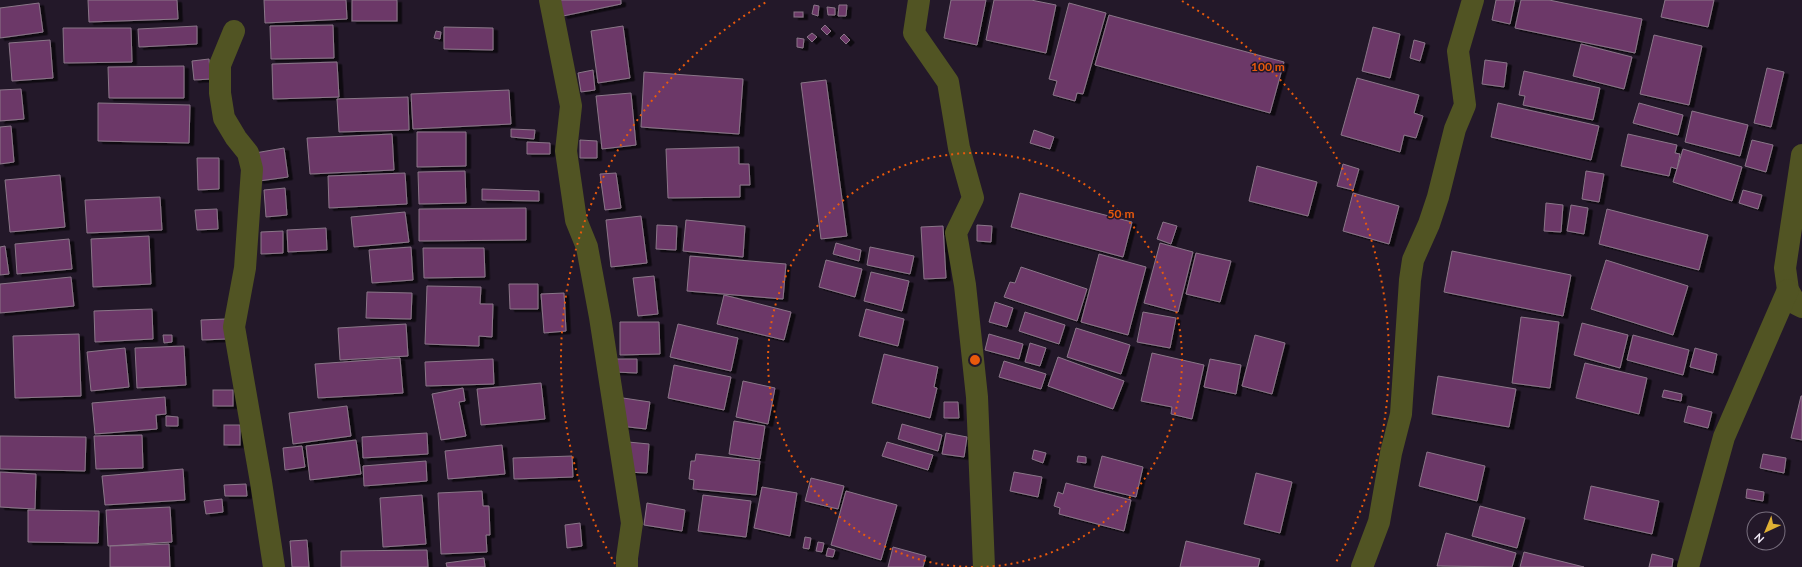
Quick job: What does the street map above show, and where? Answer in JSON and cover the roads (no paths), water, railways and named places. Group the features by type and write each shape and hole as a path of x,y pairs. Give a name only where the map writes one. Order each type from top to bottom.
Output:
{"street":[{"path":"550,0 570,106 566,151 576,220 587,247 632,523 627,567"},
{"path":"919,0 914,33 948,82 959,148 973,198 956,233 965,285 977,397 984,567"},
{"path":"1362,567 1379,522 1391,453 1401,414 1409,287 1413,260 1429,224 1438,197 1456,129 1465,105 1458,51 1473,0"},
{"path":"234,31 220,65 220,93 224,118 236,138 248,153 252,169 246,268 234,327 274,567"},
{"path":"1802,155 1785,268 1788,290 1796,304 1802,307"},
{"path":"1688,567 1724,437 1788,290"}]}
